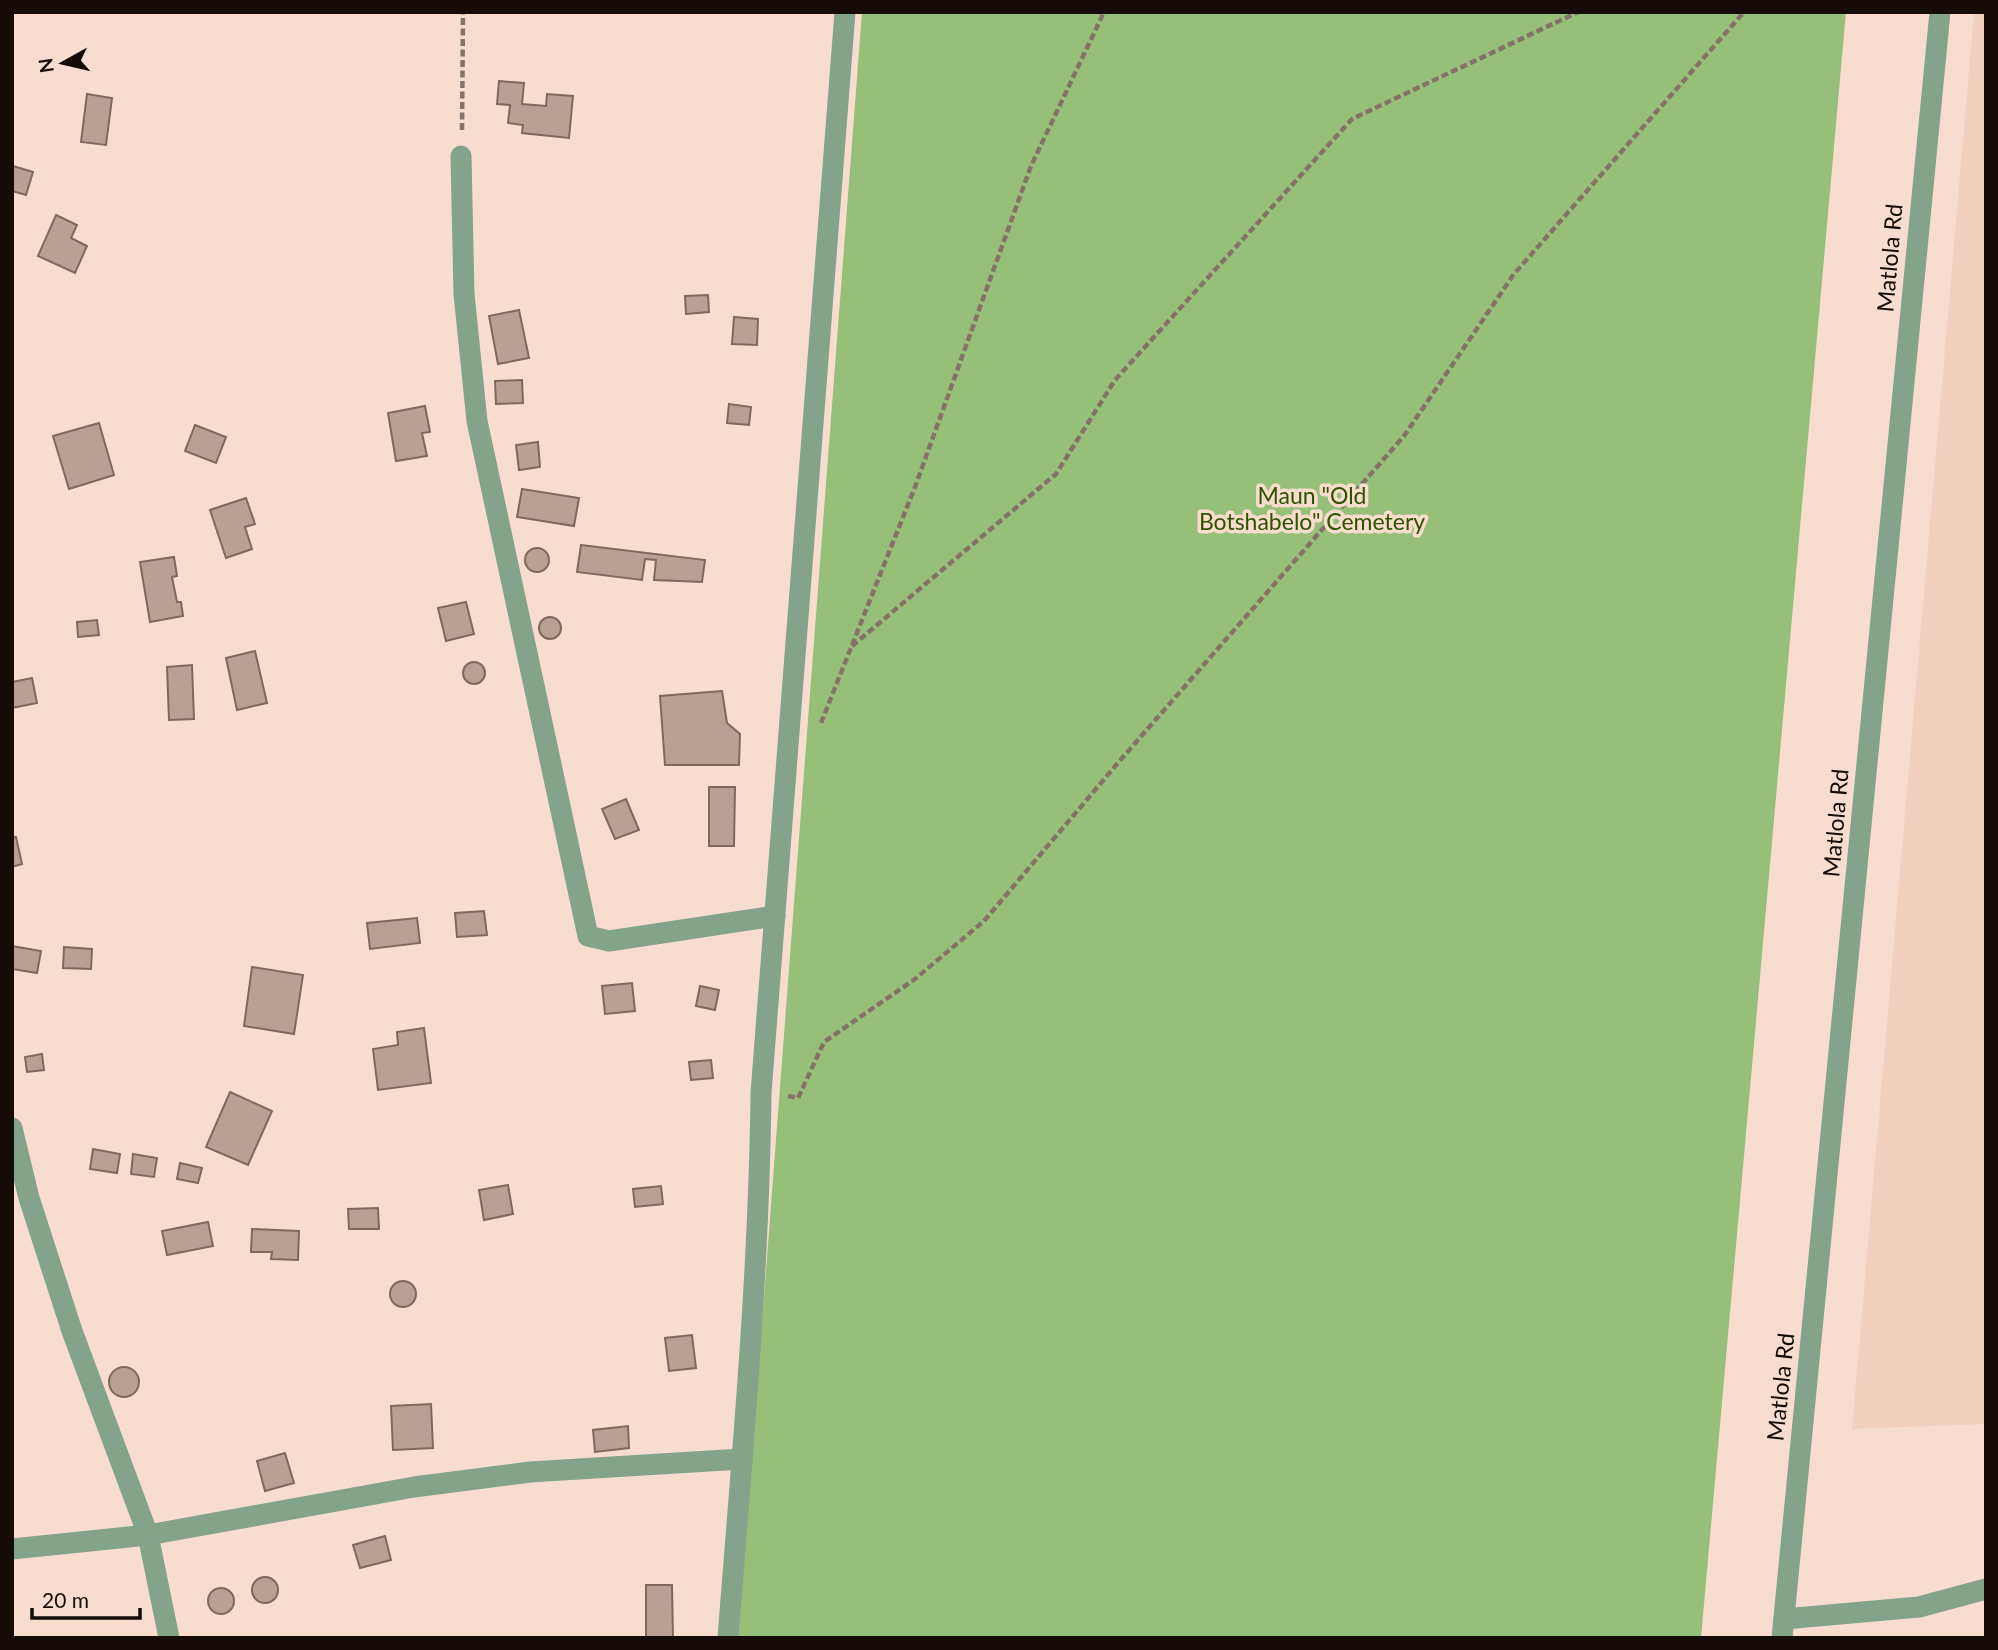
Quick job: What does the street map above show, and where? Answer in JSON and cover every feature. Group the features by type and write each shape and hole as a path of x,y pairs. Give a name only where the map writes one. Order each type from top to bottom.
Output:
{"street":[{"path":"728,1638 742,1459 760,1158 761,1093 845,12"},
{"name":"Matlola Rd","path":"1783,1629 1940,12"},
{"path":"461,156 464,294 477,421 588,936 609,941 775,916"},
{"path":"12,1128 29,1198 72,1331 148,1535 169,1638"},
{"path":"12,1549 148,1535 414,1487 530,1472 742,1459"},
{"path":"1783,1629 1919,1607 1986,1589"}],"path":[{"path":"461,156 463,12"},
{"path":"817,733 915,486 1031,166 1104,12"},
{"path":"852,646 1056,474 1115,380 1352,119 1578,12"},
{"path":"761,1093 798,1098 824,1042 915,979 984,921 1123,757 1404,436 1514,274 1744,12"}],"shaded area":[{"path":"1974,12 1986,12 1986,1424 1852,1429"}],"green space":[{"name":"Maun \"Old Botshabelo\" Cemetery","path":"862,12 1846,12 1701,1638 738,1638"}],"building":[{"path":"499,81 524,83 522,104 546,106 547,94 573,96 569,138 522,133 523,125 508,123 510,105 497,104"},
{"path":"87,94 112,98 106,145 81,142"},
{"path":"13,166 33,172 26,195 12,191"},
{"path":"56,215 77,225 71,238 87,246 75,273 38,256"},
{"path":"708,295 709,312 686,314 685,296"},
{"path":"519,310 529,358 498,364 489,316"},
{"path":"734,317 758,319 757,345 732,344"},
{"path":"522,380 523,403 496,404 495,381"},
{"path":"729,404 751,407 749,425 727,423"},
{"path":"425,406 430,432 422,433 427,456 396,461 388,413"},
{"path":"99,423 114,475 69,489 53,436"},
{"path":"195,425 226,437 216,463 185,451"},
{"path":"538,442 540,467 519,470 516,445"},
{"path":"522,489 579,498 574,526 517,517"},
{"path":"246,498 255,524 245,527 252,549 226,558 210,510"},
{"path":"581,545 705,560 702,582 654,580 656,560 645,559 642,580 577,572"},
{"path":"537,548 548,555 549,560 542,571 537,572 526,565 525,560 532,549"},
{"path":"174,557 177,576 172,577 183,616 150,622 140,562"},
{"path":"466,602 474,634 446,641 438,608"},
{"path":"550,617 558,620 561,628 558,636 550,639 542,636 539,628 542,620"},
{"path":"97,620 99,635 78,637 77,622"},
{"path":"255,651 267,703 237,710 226,658"},
{"path":"474,662 482,665 485,673 482,681 474,684 466,681 463,673 466,665"},
{"path":"192,665 194,719 169,720 167,667"},
{"path":"32,678 37,703 12,708 12,682"},
{"path":"722,691 727,723 740,734 739,765 665,765 660,696"},
{"path":"709,787 735,787 734,846 709,846"},
{"path":"626,799 639,830 615,839 602,809"},
{"path":"12,837 16,837 22,864 12,867"},
{"path":"484,911 487,935 457,937 455,913"},
{"path":"417,918 420,943 370,949 367,923"},
{"path":"12,946 41,951 37,973 12,969"},
{"path":"64,947 92,949 91,969 63,968"},
{"path":"252,967 303,975 294,1034 244,1026"},
{"path":"632,983 635,1011 605,1014 602,986"},
{"path":"700,986 719,990 715,1010 696,1006"},
{"path":"424,1028 431,1083 378,1090 373,1049 398,1045 397,1032"},
{"path":"42,1054 44,1070 27,1072 25,1057"},
{"path":"711,1060 713,1078 691,1080 689,1062"},
{"path":"230,1092 272,1111 248,1165 206,1147"},
{"path":"93,1149 120,1154 117,1173 90,1169"},
{"path":"133,1154 157,1158 154,1177 131,1174"},
{"path":"180,1163 202,1168 198,1183 177,1179"},
{"path":"508,1185 513,1214 484,1220 479,1190"},
{"path":"661,1186 663,1204 635,1207 633,1189"},
{"path":"378,1208 379,1229 349,1229 348,1209"},
{"path":"208,1222 213,1246 167,1255 162,1231"},
{"path":"252,1229 299,1231 298,1260 271,1259 272,1252 251,1252"},
{"path":"403,1281 412,1285 416,1294 412,1303 403,1307 394,1303 390,1294 394,1285"},
{"path":"692,1335 696,1368 669,1371 665,1338"},
{"path":"124,1367 134,1372 139,1382 134,1392 124,1397 114,1392 109,1382 114,1372"},
{"path":"431,1404 433,1448 393,1450 391,1406"},
{"path":"628,1426 629,1448 595,1452 593,1430"},
{"path":"285,1453 294,1483 265,1491 257,1461"},
{"path":"385,1536 391,1560 360,1568 353,1545"},
{"path":"265,1577 274,1581 278,1590 274,1599 265,1603 256,1599 252,1590 256,1581"},
{"path":"646,1585 672,1585 673,1638 646,1638"},
{"path":"221,1588 230,1592 234,1601 230,1610 221,1614 212,1610 208,1601 212,1592"}]}
